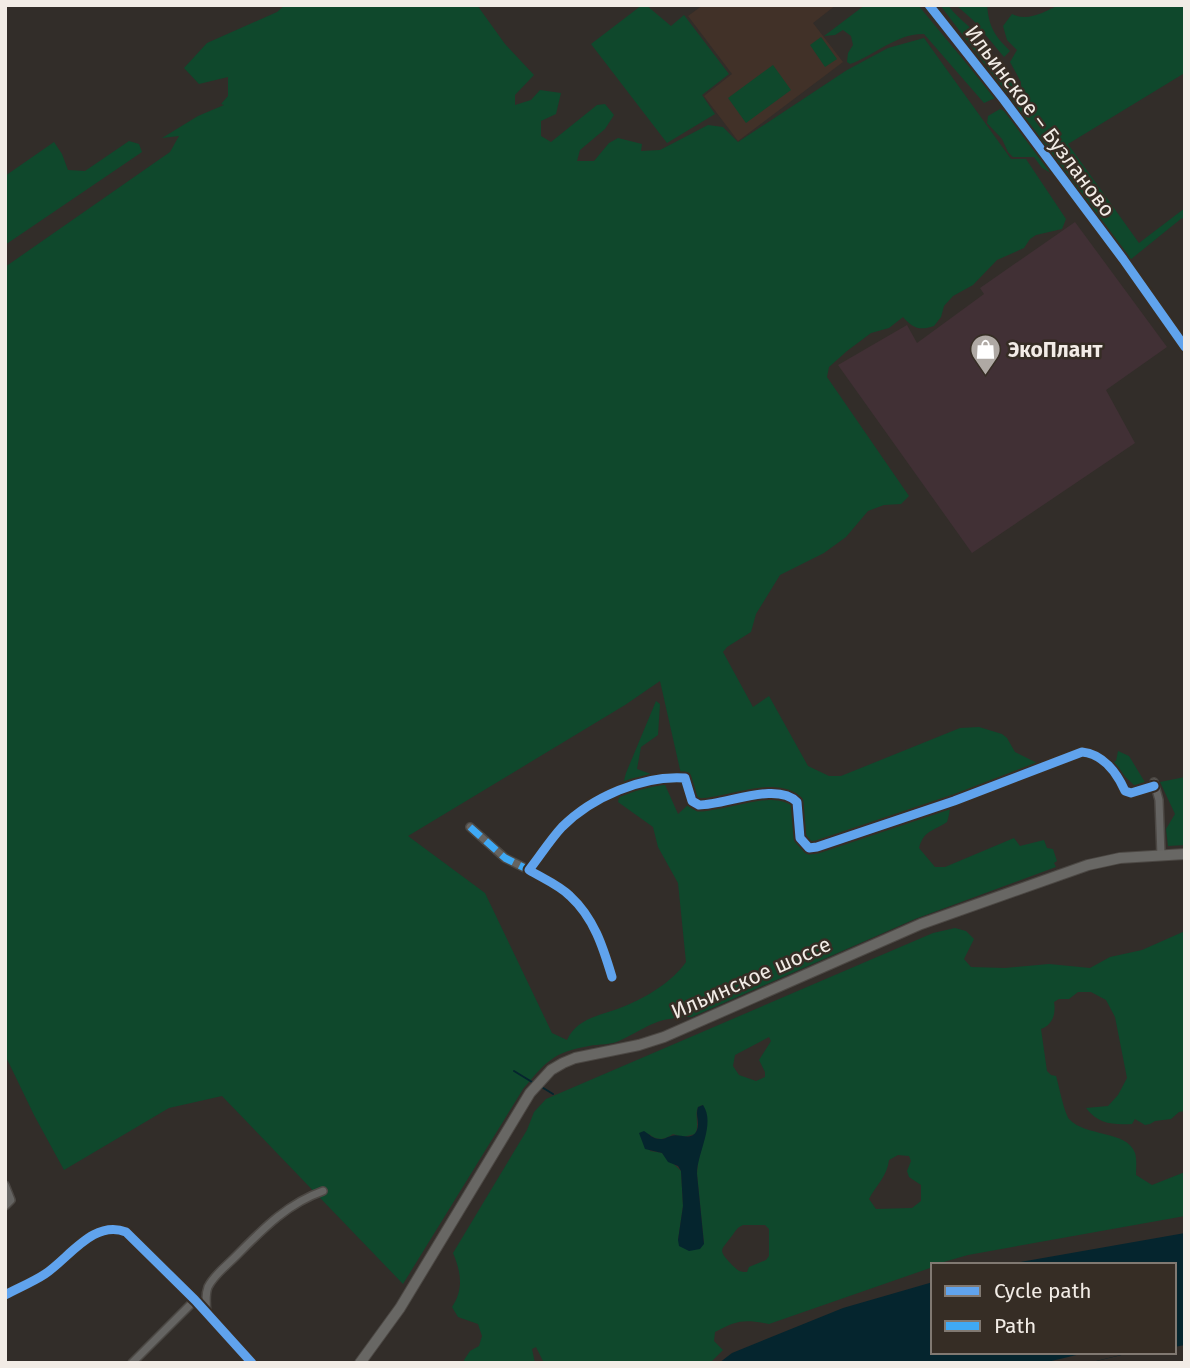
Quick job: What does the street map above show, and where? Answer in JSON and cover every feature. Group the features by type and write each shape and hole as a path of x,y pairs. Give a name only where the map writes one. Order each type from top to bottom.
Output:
{"main road":[{"name":"Ильинское шоссе","path":"360,1363 400,1308 530,1093 551,1070 563,1063 664,1037 921,924 1088,865 1120,858 1185,855"}],"street":[{"name":"Ильинское – Бузланово","path":"929,5 1123,259 1185,347"},
{"path":"529,870 564,826 607,794 654,779 685,778 692,801 699,804 783,793 797,802 800,838 809,848 817,848 954,801 1082,752 1092,753 1109,766 1119,777 1125,791 1131,793 1154,784 1159,800 1161,856"},
{"path":"470,827 505,858 569,894 587,916 602,945 612,977"},
{"path":"5,1185 12,1200 5,1206"},
{"path":"208,1314 205,1302 208,1288 216,1276 274,1219 308,1196 323,1191"},
{"path":"5,1295 46,1273 94,1234 117,1229 126,1232 195,1300 252,1363"},
{"path":"132,1363 195,1300"}],"shaded area":[{"path":"703,5 836,5 813,23 843,62 738,141 704,96 732,74 688,16"},
{"name":"ЭкоПлант","path":"1075,222 1167,347 1106,390 1135,443 972,553 838,365 907,325 917,343 984,294 980,288"}],"green space":[{"path":"285,5 477,5 505,44 534,75 515,95 515,105 531,100 540,90 561,93 556,114 541,121 541,136 551,142 597,105 605,104 614,115 605,129 580,150 577,161 594,161 609,143 618,138 642,144 641,151 660,150 708,125 723,127 738,142 847,70 888,48 924,38 1011,159 1026,159 1066,219 1062,229 1036,235 1024,248 997,260 973,285 953,296 944,306 941,317 934,326 917,328 903,317 889,328 871,333 829,367 827,377 909,496 901,504 884,505 868,511 846,537 824,553 780,575 756,614 751,632 723,652 753,707 769,696 808,766 829,776 841,776 960,728 979,727 1002,734 1015,752 1037,763 955,795 947,822 926,834 919,848 935,867 945,867 1014,838 1020,846 1044,840 1047,848 1053,849 1056,867 915,919 692,1017 662,1021 618,1042 577,1048 558,1055 523,1089 403,1284 222,1096 169,1108 64,1170 5,1055 5,267 170,152 179,136 162,138 198,116 224,105 221,104 228,96 228,77 199,84 184,68 207,43 277,12","holes":["660,681 688,805 678,814 662,778 637,769 641,747 658,735 660,704 656,701 626,773 618,802 653,827 658,847 678,883 686,962 659,988 584,1022 577,1026 567,1040 552,1033 485,893 408,836 625,705"]},
{"path":"642,5 646,5 671,26 684,15 729,74 702,95 715,114 667,143 591,44"},
{"path":"865,5 918,5 995,98 984,103 924,34 904,37 850,64 847,62 853,45 851,36 843,30 835,35 824,36"},
{"path":"940,5 948,5 976,34 1001,69 1012,77 1015,88 1009,94 1006,92"},
{"path":"956,5 987,5 993,30 1010,51 1004,57 974,21"},
{"path":"1059,5 1185,5 1185,76 1183,74 1068,144 1139,243 1185,208 1185,221 1182,218 1130,260 1010,102 1010,97 1021,86 1021,82 1010,62 1017,50 1007,40 1003,26 1012,14 1030,17"},
{"path":"821,37 837,59 825,67 810,45"},
{"path":"773,65 791,90 746,123 728,98"},
{"path":"1000,109 1006,112 1051,173 1042,168 1034,157 1013,157 1008,152 1002,139 987,123 988,116"},
{"path":"129,141 139,144 142,152 5,245 5,176 54,142 68,170 85,171"},
{"path":"1118,751 1129,756 1146,784 1137,788 1111,763 1116,761"},
{"path":"1185,777 1185,845 1168,846 1166,829 1175,814 1160,782"},
{"path":"955,928 966,931 974,939 964,959 971,967 1005,968 1049,964 1090,968 1110,957 1142,950 1185,931 1185,1111 1179,1112 1171,1119 1145,1125 1135,1119 1132,1124 1106,1122 1086,1108 1108,1106 1127,1078 1115,1017 1106,1000 1091,992 1078,992 1069,999 1059,999 1054,1002 1055,1010 1051,1022 1041,1029 1047,1071 1056,1076 1069,1119 1085,1129 1115,1137 1131,1146 1136,1155 1136,1175 1152,1185 1185,1172 1185,1216 931,1263 931,1268 769,1324 747,1321 735,1323 715,1332 714,1341 723,1350 710,1363 544,1363 536,1347 532,1349 535,1363 465,1363 470,1351 479,1346 482,1336 478,1324 458,1317 452,1307 460,1280 453,1253 527,1130 534,1112 546,1099 933,933","holes":["769,1037 771,1041 759,1060 765,1077 756,1081 739,1075 733,1066 735,1055","703,1105 706,1131 697,1174 704,1243 678,1240 683,1206 681,1171 662,1153 650,1151 649,1134 661,1139 673,1134 683,1137 695,1134 698,1107","898,1155 909,1156 911,1161 907,1171 909,1177 921,1185 921,1201 912,1208 876,1209 869,1199 884,1176 889,1160","743,1225 765,1225 769,1229 769,1256 749,1267 747,1272 737,1269 722,1253 736,1230"]}],"water":[{"path":"703,1105 708,1121 697,1174 704,1244 700,1249 689,1251 679,1246 678,1240 683,1206 681,1171 678,1166 668,1162 662,1153 645,1149 639,1133 644,1131 660,1139 674,1135 692,1136 698,1127 698,1107"},
{"path":"1185,1233 1185,1345 1176,1347 1176,1263 1014,1263"},
{"path":"931,1283 931,1354 1126,1354 1088,1363 719,1363 732,1353 843,1308"}],"pier":[{"path":"1081,1354 1125,1354 1088,1363 1043,1363"}],"waterway":[{"path":"514,1071 532,1082"},
{"path":"540,1086 553,1094"}],"marked path":[{"path":"470,827 505,858 529,870"}],"cycle path":[{"path":"929,5 1004,100 1185,347"},
{"path":"612,977 597,934 585,914 561,888 529,870 562,827 574,816 603,798 636,784 685,778 692,801 699,805 764,794 788,796 797,802 800,838 809,848 954,801 1082,752 1103,760 1125,791 1131,793 1154,786"},
{"path":"5,1295 45,1274 93,1235 114,1229 126,1232 195,1300 252,1363"}],"place":[{"name":"ЭкоПлант","path":"985,377"}]}
